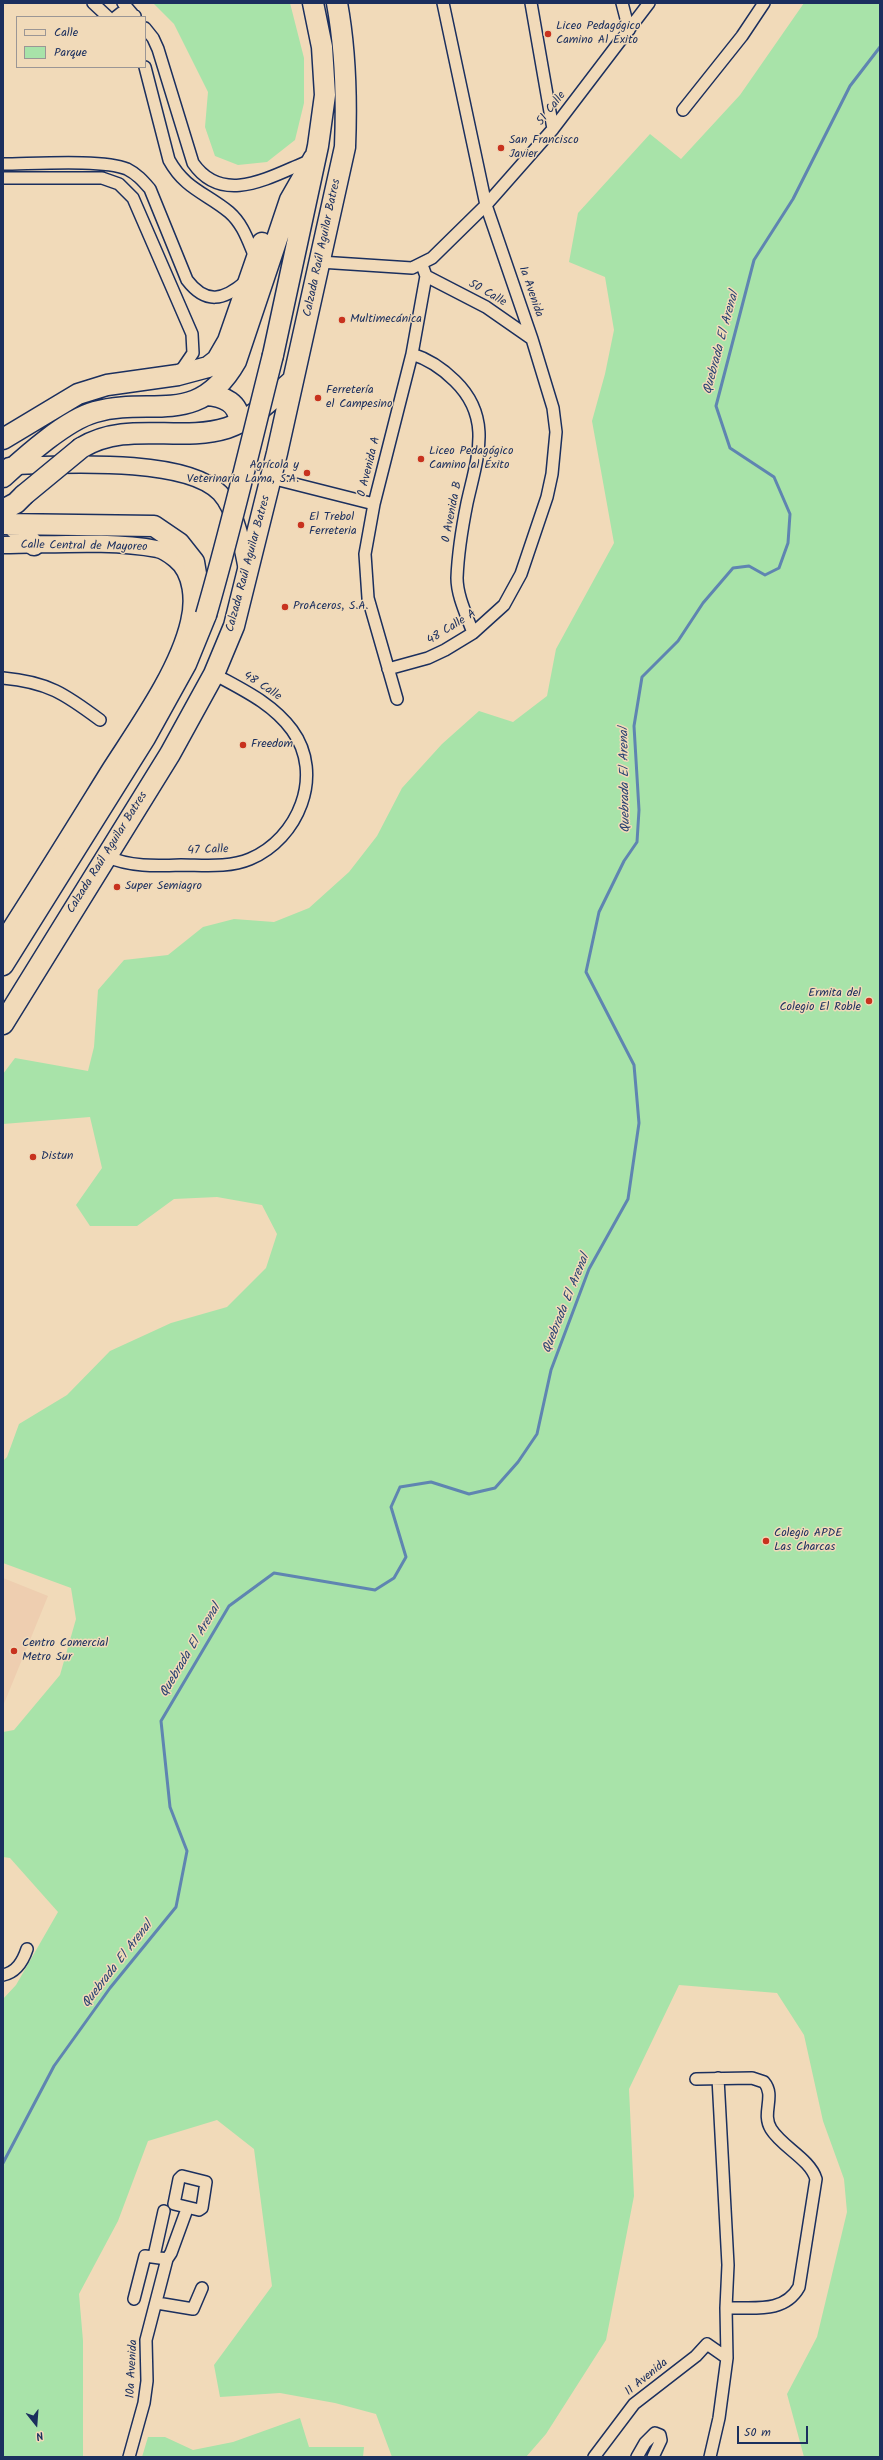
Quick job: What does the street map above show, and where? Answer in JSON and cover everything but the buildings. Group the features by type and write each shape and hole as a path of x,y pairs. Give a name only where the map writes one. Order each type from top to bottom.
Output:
{"highway":[{"path":"198,634 196,603 222,563 234,507 273,355 325,95 322,47 313,3"},
{"name":"Calzada Raúl Aguilar Batres","path":"3,1024 170,754 214,674 234,626 248,576 271,478 345,146 347,100 344,46 337,3"},
{"path":"3,439 78,394 107,385 178,375 208,367 217,360 228,341 255,257 292,181 312,156"},
{"path":"7,470 71,424 95,412 179,405 206,395 221,382 236,361 290,200 312,156"},
{"path":"6,520 16,503 24,495 81,448 98,440 127,433 203,432 227,428 239,422 262,406 293,380"},
{"path":"206,395 220,396 232,403 238,412 239,422"},
{"path":"3,965 145,738 186,664 198,634 191,556 174,539 154,526 6,520"},
{"path":"6,520 34,545"}],"main road":[{"path":"7,470 80,465 143,468 170,472 205,483 219,492 227,504 241,539 248,576"},
{"name":"Calle Central de Mayoreo","path":"3,545 108,545 158,549 181,564 189,580 196,603"},
{"path":"3,940 147,710 172,666 196,603"}],"street":[{"path":"93,3 107,16"},
{"path":"123,3 135,16"},
{"name":"1a Avenida","path":"443,3 486,205 532,339 553,408 556,432 552,474 547,496 534,539 515,587"},
{"path":"531,3 553,129"},
{"path":"622,3 629,30"},
{"name":"51 Calle","path":"417,267 432,258 486,205 553,129 649,3"},
{"path":"683,110 742,36 764,3"},
{"path":"117,16 121,13 135,16"},
{"path":"146,29 153,38 158,49 193,163 199,173 213,182 232,186 246,186 312,156"},
{"path":"145,68 169,160 190,187 229,212 235,218 248,238 255,257"},
{"path":"3,164 102,165 126,169 141,178 150,189 187,280 192,286 202,295 223,297 232,293 247,280"},
{"path":"3,178 102,178 119,184 133,198 192,334 193,353 178,375"},
{"path":"320,262 417,267 426,276"},
{"name":"50 Calle","path":"426,276 486,307 532,339"},
{"name":"0 Avenida A","path":"397,698 365,583 366,539 412,354 426,276"},
{"name":"0 Avenida B","path":"412,354 422,358 448,374 470,399 477,416 480,448 460,540 457,580 459,592 473,633"},
{"path":"271,478 374,504"},
{"name":"48 Calle A","path":"388,669 428,658 473,633 493,617 515,587"},
{"name":"48 Calle","path":"214,674 262,700 282,717 293,732 305,762 307,779 306,793 295,818"},
{"path":"3,678 24,680 64,693 100,720"},
{"name":"47 Calle","path":"106,856 121,863 160,866 240,863 263,852 273,845 295,818"},
{"path":"3,1975 16,1969 23,1960 27,1949"},
{"path":"710,2457 719,2418 727,2358 726,2308 728,2265 718,2078"},
{"path":"696,2079 752,2078 764,2083 769,2094 766,2113 770,2128 810,2168 816,2182 799,2287 794,2295 783,2304 772,2307 726,2308"},
{"name":"10a Avenida","path":"129,2457 144,2403 147,2381 146,2340 157,2303 167,2259 171,2253 187,2209"},
{"path":"154,2256 164,2211"},
{"path":"134,2299 143,2259 148,2255 167,2259"},
{"path":"157,2303 193,2309 202,2288"},
{"name":"11 Avenida","path":"594,2457 634,2404 696,2356 707,2344 727,2358"},
{"path":"637,2457 648,2439 655,2433 660,2435 661,2440 653,2457"}],"shaded area":[{"name":"Centro Comercial Metro Sur","path":"3,1578 48,1596 3,1706"}],"green space":[{"path":"153,3 290,3 304,58 304,103 295,140 267,162 238,165 215,156 205,127 208,92 174,24"},
{"path":"804,3 880,3 880,2457 804,2457 787,2394 817,2337 847,2212 844,2179 823,2121 804,2035 777,1993 679,1985 629,2089 634,2196 606,2340 546,2434 526,2457 392,2457 376,2414 335,2403 280,2393 220,2397 214,2365 272,2286 254,2149 217,2120 148,2141 118,2221 79,2294 83,2341 83,2457 3,2457 3,1999 16,1985 58,1912 10,1858 3,1857 3,1732 14,1730 60,1675 76,1619 71,1588 3,1563 3,1461 7,1457 19,1424 67,1395 110,1351 171,1323 227,1307 266,1268 277,1234 262,1205 217,1197 174,1199 137,1226 90,1226 76,1205 102,1168 90,1117 3,1124 3,1074 15,1058 88,1071 94,1047 98,990 124,960 168,955 203,927 234,919 274,922 309,908 349,872 377,836 402,788 442,744 479,711 513,722 547,696 556,649 614,543 592,421 605,374 614,330 605,277 569,262 578,213 650,134 681,159 740,95"},
{"path":"300,2418 309,2447 364,2447 363,2457 142,2457 148,2437 165,2437 193,2450 233,2442"}],"waterway":[{"name":"Quebrada El Arenal","path":"3,2163 54,2066 110,1988 176,1907 187,1851 170,1807 161,1721 229,1606 274,1573 375,1590 394,1578 406,1557 391,1507 400,1487 431,1482 469,1494 495,1488 518,1462 537,1434 551,1370 589,1269 628,1199 639,1123 634,1065 586,972 599,912 624,861 637,842 639,810 634,726 642,677 678,641 703,603 733,568 749,566 765,575 779,568 788,543 790,514 774,477 730,448 716,406 754,260 793,199 850,86 880,47"}],"place":[{"name":"Liceo Pedagógico Camino Al Éxito","path":"548,34"},
{"name":"San Francisco Javier","path":"501,148"},
{"name":"Multimecánica","path":"342,320"},
{"name":"Ferretería el Campesino","path":"318,398"},
{"name":"Liceo Pedagógico Camino al Éxito","path":"421,459"},
{"name":"Agrícola y Veterinaria Lama, S.A.","path":"307,473"},
{"name":"El Trebol Ferreteria","path":"301,525"},
{"name":"ProAceros, S.A.","path":"285,607"},
{"name":"Freedom","path":"243,745"},
{"name":"Super Semiagro","path":"117,887"},
{"name":"Ermita del Colegio El Roble","path":"869,1001"},
{"name":"Distun","path":"33,1157"},
{"name":"Colegio APDE Las Charcas","path":"766,1541"},
{"name":"Centro Comercial Metro Sur","path":"14,1651"}]}
